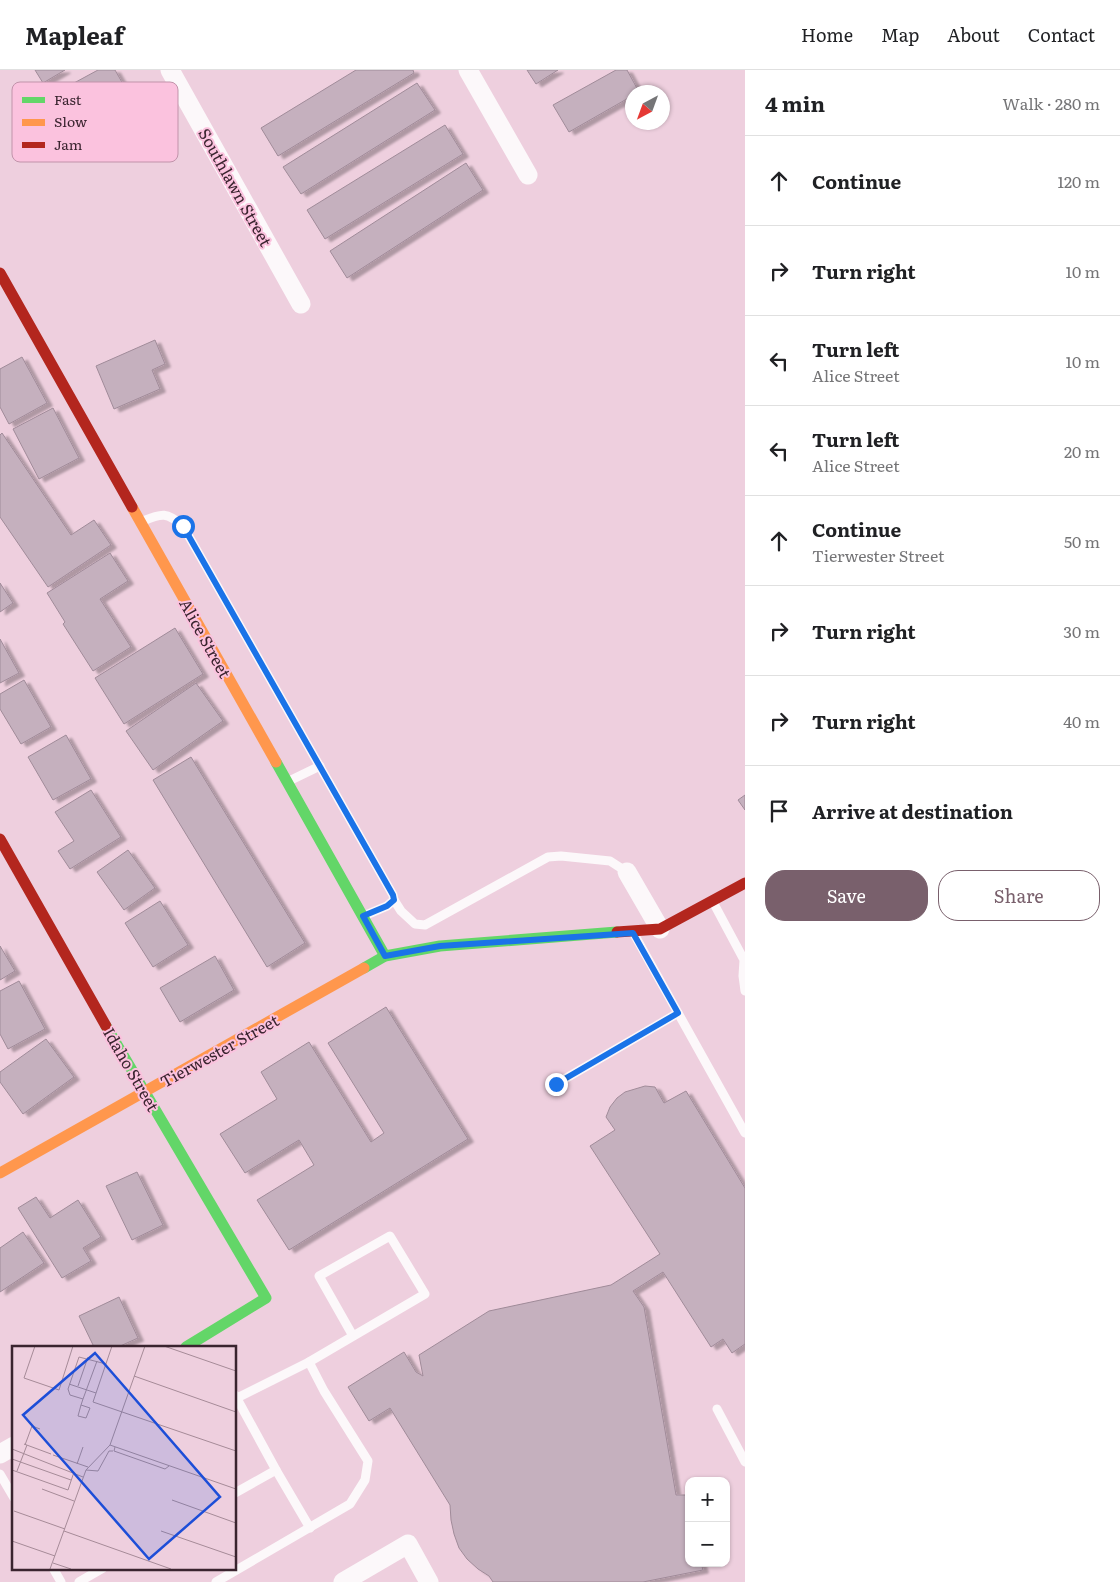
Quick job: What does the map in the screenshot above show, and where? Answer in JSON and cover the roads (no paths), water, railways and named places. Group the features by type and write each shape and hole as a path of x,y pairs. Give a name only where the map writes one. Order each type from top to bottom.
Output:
{"street":[{"name":"Southlawn Street","path":"170,70 177,82"},
{"path":"468,70 528,175"},
{"name":"Southlawn Street","path":"178,84 301,304"},
{"name":"Alice Street","path":"0,273 385,956"},
{"name":"Idaho Street","path":"0,839 144,1092 266,1298 205,1342"},
{"path":"627,872 660,930"},
{"path":"385,956 440,946 660,930 745,883"},
{"name":"Tierwester Street","path":"0,1173 385,956"},
{"path":"190,1346 205,1342"},
{"path":"0,1454 12,1447"},
{"path":"343,1582 408,1544 429,1582"}],"lane":[{"path":"141,522 163,514 172,517 183,526 393,895 394,900 401,911 415,924 426,924 548,857 561,856 610,861 627,872"},
{"path":"287,782 320,766"},
{"path":"363,916 387,906 394,900"},
{"path":"713,901 744,960 745,991"},
{"path":"633,933 745,1133"},
{"path":"556,1084 678,1013"},
{"path":"310,1528 236,1397 309,1362 425,1294 390,1236 319,1276 352,1336"},
{"path":"216,1582 350,1504 365,1480 368,1461 324,1391 309,1362"},
{"path":"717,1410 745,1462"},
{"path":"236,1492 276,1470"},
{"path":"0,1474 12,1495"},
{"path":"55,1570 61,1582"},
{"path":"79,1582 100,1570"}]}
